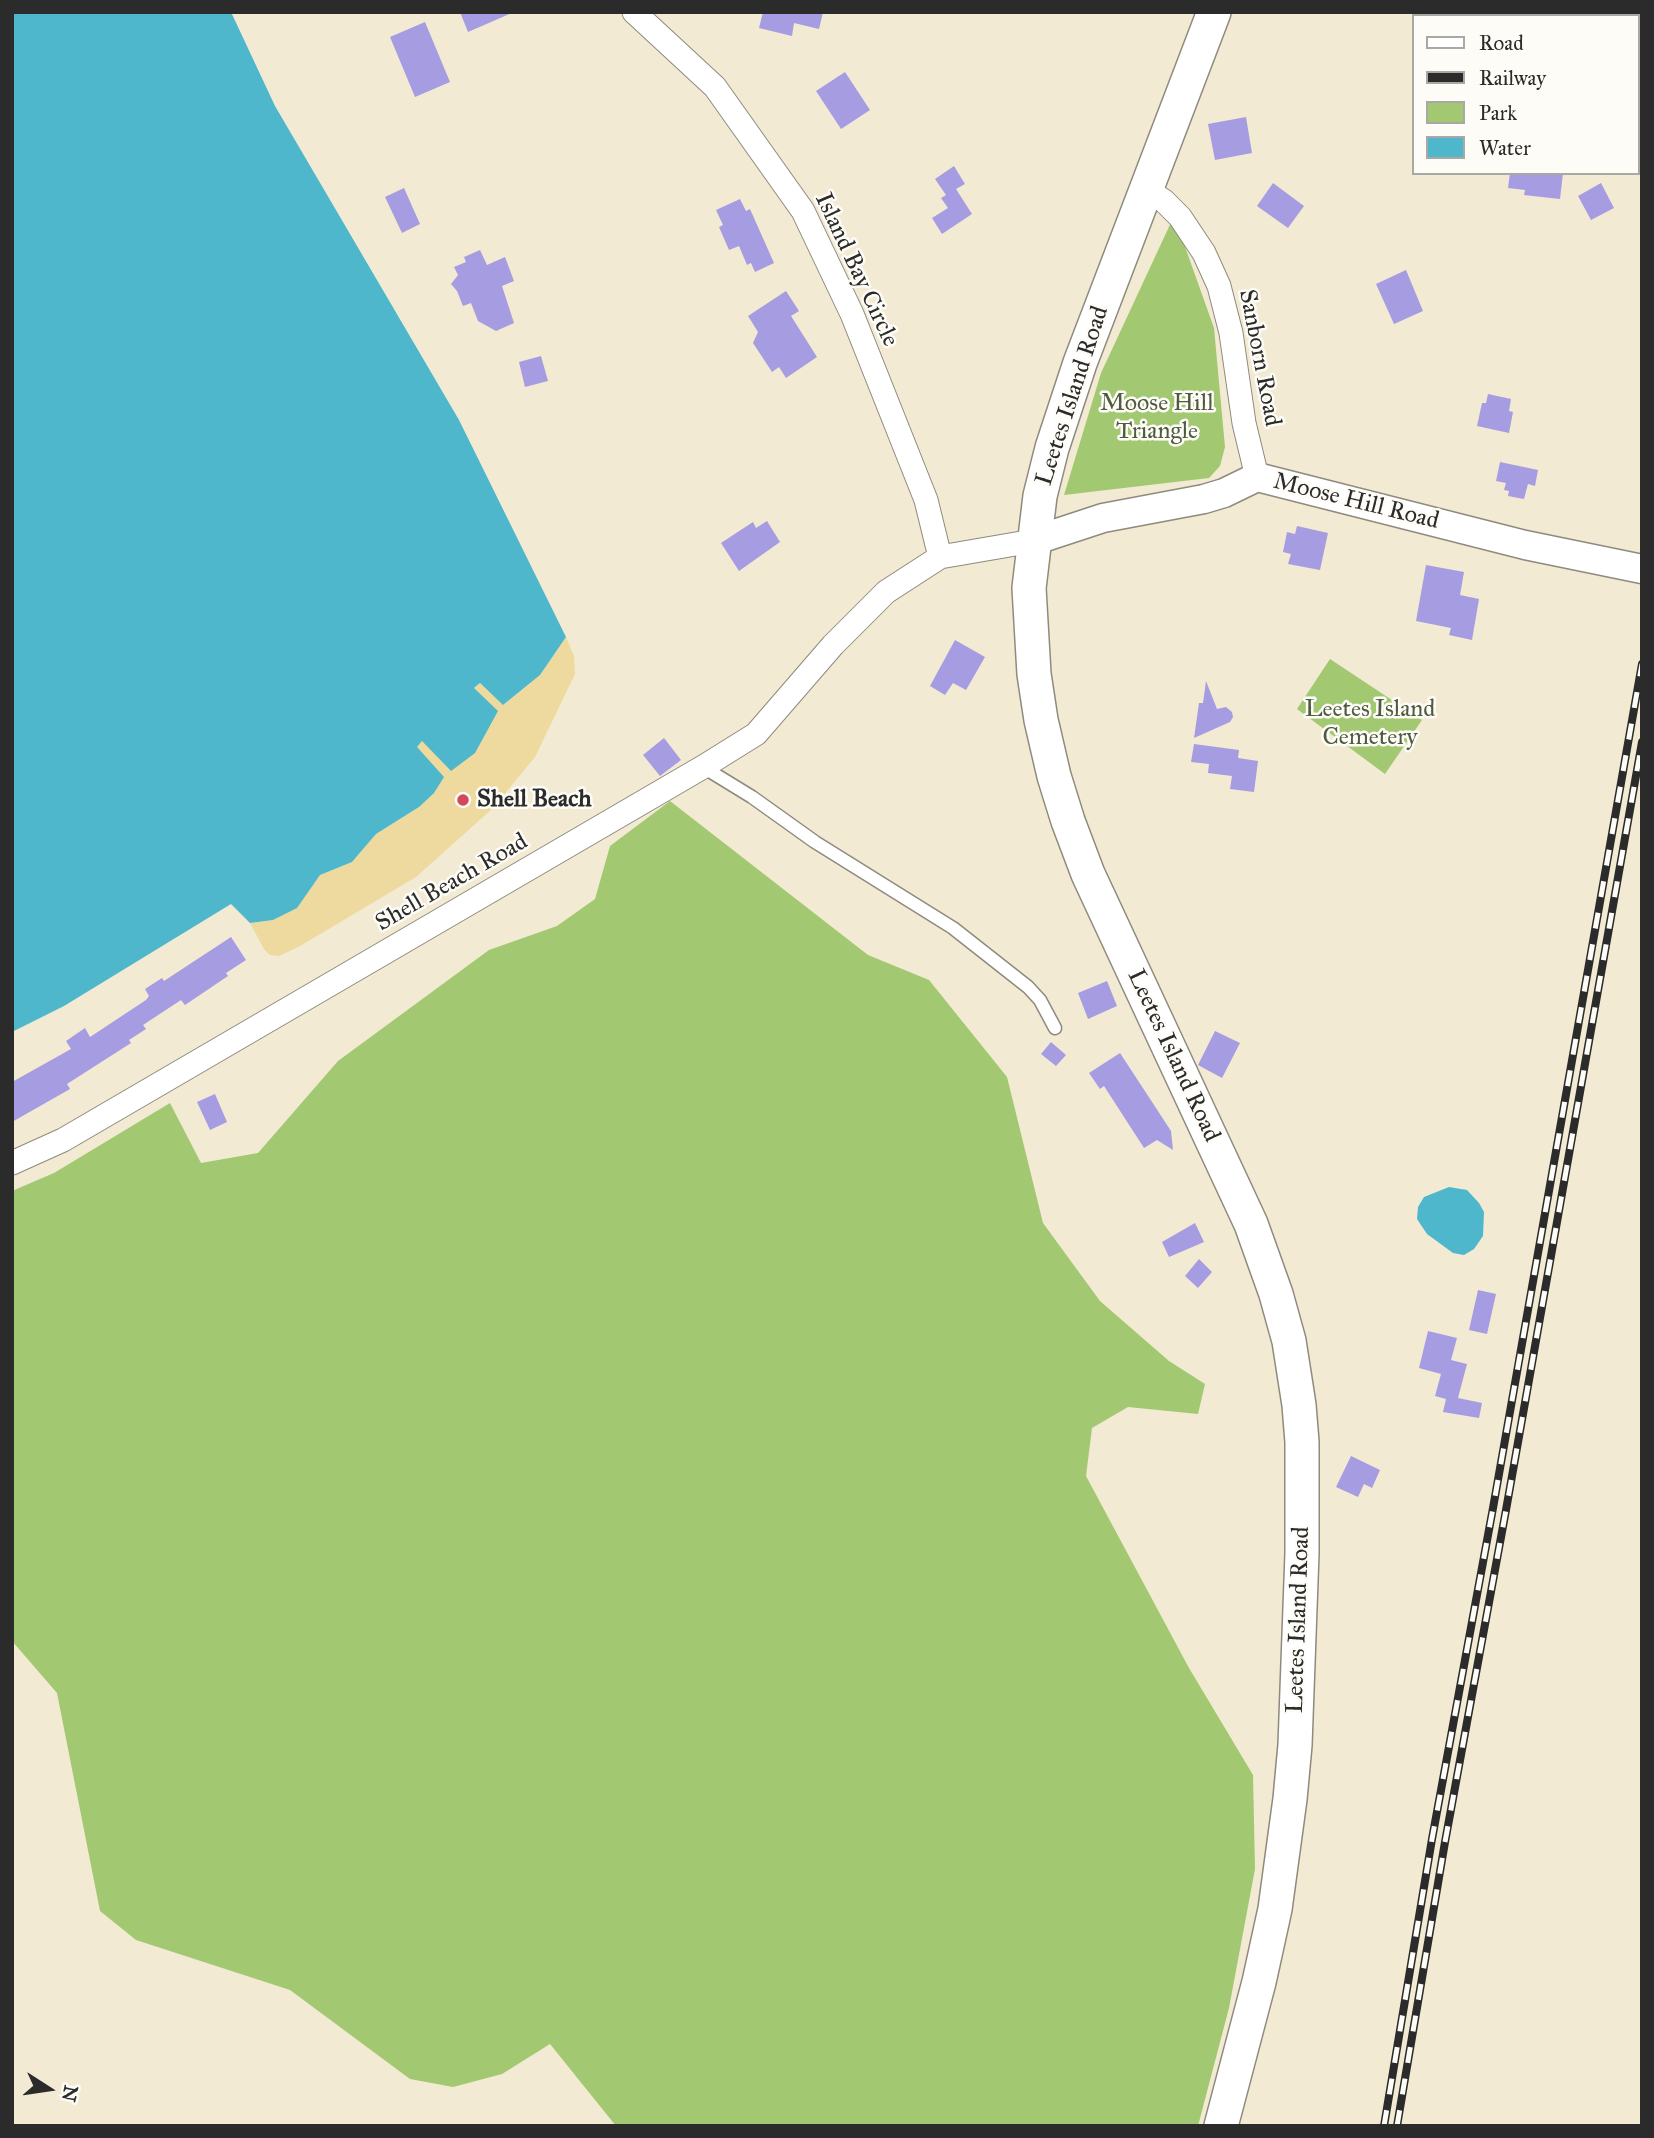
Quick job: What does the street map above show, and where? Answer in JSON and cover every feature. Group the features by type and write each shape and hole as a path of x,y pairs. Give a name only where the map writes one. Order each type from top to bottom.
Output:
{"main road":[{"name":"Leetes Island Road","path":"1214,12 1080,363 1052,448 1040,496 1030,588 1034,674 1054,776 1088,874 1251,1224 1276,1294 1289,1341 1299,1405 1302,1442 1302,1553 1290,1799 1275,1909 1259,1982 1221,2126"}],"street":[{"name":"Island Bay Circle","path":"634,12 715,87 803,211 852,314 926,500 940,557"},
{"name":"Sanborn Road","path":"1147,190 1164,201 1187,226 1205,253 1219,286 1231,333 1244,423 1257,477"},
{"name":"Moose Hill Road","path":"1033,541 1103,518 1204,499 1224,493 1257,477 1525,545 1642,569"},
{"name":"Shell Beach Road","path":"12,1163 63,1140 756,734 833,645 886,592 940,557 1033,541"}],"lane":[{"path":"703,767 752,797 815,842 953,928 1028,987 1040,1000 1055,1027"}],"green space":[{"name":"Moose Hill Triangle","path":"1174,216 1214,328 1225,447 1220,466 1209,478 1064,495 1101,373"},
{"name":"Leetes Island Cemetery","path":"1330,659 1422,720 1385,774 1297,709"},
{"path":"670,801 868,955 929,980 1007,1077 1043,1223 1100,1301 1169,1361 1205,1384 1198,1414 1128,1407 1092,1428 1086,1476 1189,1668 1253,1775 1255,1869 1229,2008 1198,2126 616,2126 550,2044 502,2074 453,2087 410,2079 290,1990 136,1940 100,1911 57,1693 12,1641 12,1191 54,1173 170,1103 201,1163 258,1153 338,1061 489,950 557,926 595,899 610,846"}],"sand":[{"name":"Shell Beach","path":"566,637 574,656 575,674 535,757 492,809 416,877 300,946 279,956 270,955 250,923 273,920 296,908 320,875 352,862 376,834 419,807 416,746 423,741 450,770 474,689 480,683 503,705 540,675"}],"water":[{"path":"12,12 231,12 275,106 459,420 566,637 540,675 503,705 480,683 474,688 498,711 475,753 451,771 422,741 417,747 444,777 434,793 419,807 376,834 352,862 320,875 297,908 273,920 250,923 231,904 64,1006 12,1032"},
{"path":"1449,1187 1467,1190 1484,1212 1483,1236 1474,1249 1464,1255 1453,1253 1427,1234 1417,1219 1418,1207 1424,1197"}],"building":[{"path":"460,12 514,12 468,32"},
{"path":"763,12 823,12 819,29 794,23 792,36 759,28"},
{"path":"425,22 450,82 415,97 390,37"},
{"path":"845,72 870,110 841,129 816,91"},
{"path":"1246,117 1252,153 1215,160 1208,124"},
{"path":"954,166 965,184 956,189 972,214 942,234 932,218 948,208 941,198 946,195 935,179"},
{"path":"1510,175 1563,175 1560,199 1524,195 1525,190 1508,188"},
{"path":"1273,183 1304,206 1288,228 1257,206"},
{"path":"1601,183 1614,208 1591,220 1578,196"},
{"path":"404,188 420,224 402,233 385,197"},
{"path":"740,199 746,211 750,209 774,263 755,272 751,263 747,265 739,246 729,250 719,227 723,225 716,210"},
{"path":"480,250 487,265 505,257 514,281 502,286 514,323 496,331 478,321 471,303 463,306 451,284 458,275 454,267 466,262 464,257"},
{"path":"1406,270 1423,311 1394,324 1376,284"},
{"path":"786,291 799,311 791,316 817,357 786,378 779,367 772,372 753,343 758,332 748,316"},
{"path":"541,356 548,381 525,387 519,362"},
{"path":"1488,394 1511,399 1509,411 1513,412 1509,433 1477,426 1482,403 1486,403"},
{"path":"1500,462 1538,470 1535,486 1528,484 1524,499 1508,496 1509,491 1504,490 1506,483 1496,481"},
{"path":"767,521 780,542 739,571 721,543 753,522 756,528"},
{"path":"1297,526 1328,533 1320,570 1288,564 1291,554 1283,552 1287,532 1295,534"},
{"path":"1426,565 1464,572 1460,595 1479,599 1472,640 1449,635 1451,628 1416,621"},
{"path":"955,640 985,657 966,690 953,683 945,695 930,686"},
{"path":"1206,681 1217,709 1226,707 1233,717 1230,722 1194,738 1199,703 1203,703"},
{"path":"664,738 681,760 660,776 643,755"},
{"path":"1194,744 1239,750 1238,758 1258,761 1254,792 1230,789 1232,776 1208,773 1209,764 1191,762"},
{"path":"231,937 246,960 226,973 228,976 185,1005 181,1000 143,1025 146,1029 129,1040 131,1043 67,1084 70,1089 12,1122 12,1082 71,1049 66,1041 85,1028 90,1037 146,1000 149,996 145,989 162,978 164,981"},
{"path":"1107,981 1117,1006 1088,1019 1078,993"},
{"path":"1215,1031 1240,1043 1222,1078 1198,1065"},
{"path":"1051,1042 1066,1055 1056,1066 1041,1054"},
{"path":"1120,1053 1171,1131 1173,1150 1157,1140 1144,1148 1104,1086 1100,1089 1089,1073"},
{"path":"215,1094 227,1122 210,1130 197,1102"},
{"path":"1195,1223 1204,1242 1169,1257 1162,1242"},
{"path":"1199,1259 1212,1272 1198,1288 1185,1276"},
{"path":"1478,1290 1496,1294 1487,1334 1469,1330"},
{"path":"1428,1331 1457,1338 1451,1360 1467,1364 1458,1398 1482,1403 1479,1418 1443,1412 1446,1399 1435,1396 1441,1374 1419,1368"},
{"path":"1351,1456 1380,1470 1372,1488 1364,1484 1358,1497 1336,1487"}],"railway":[{"path":"1384,2126 1432,1839 1642,664"},
{"path":"1397,2126 1445,1842 1642,742"}],"place":[{"name":"Shell Beach","path":"463,800"}]}
